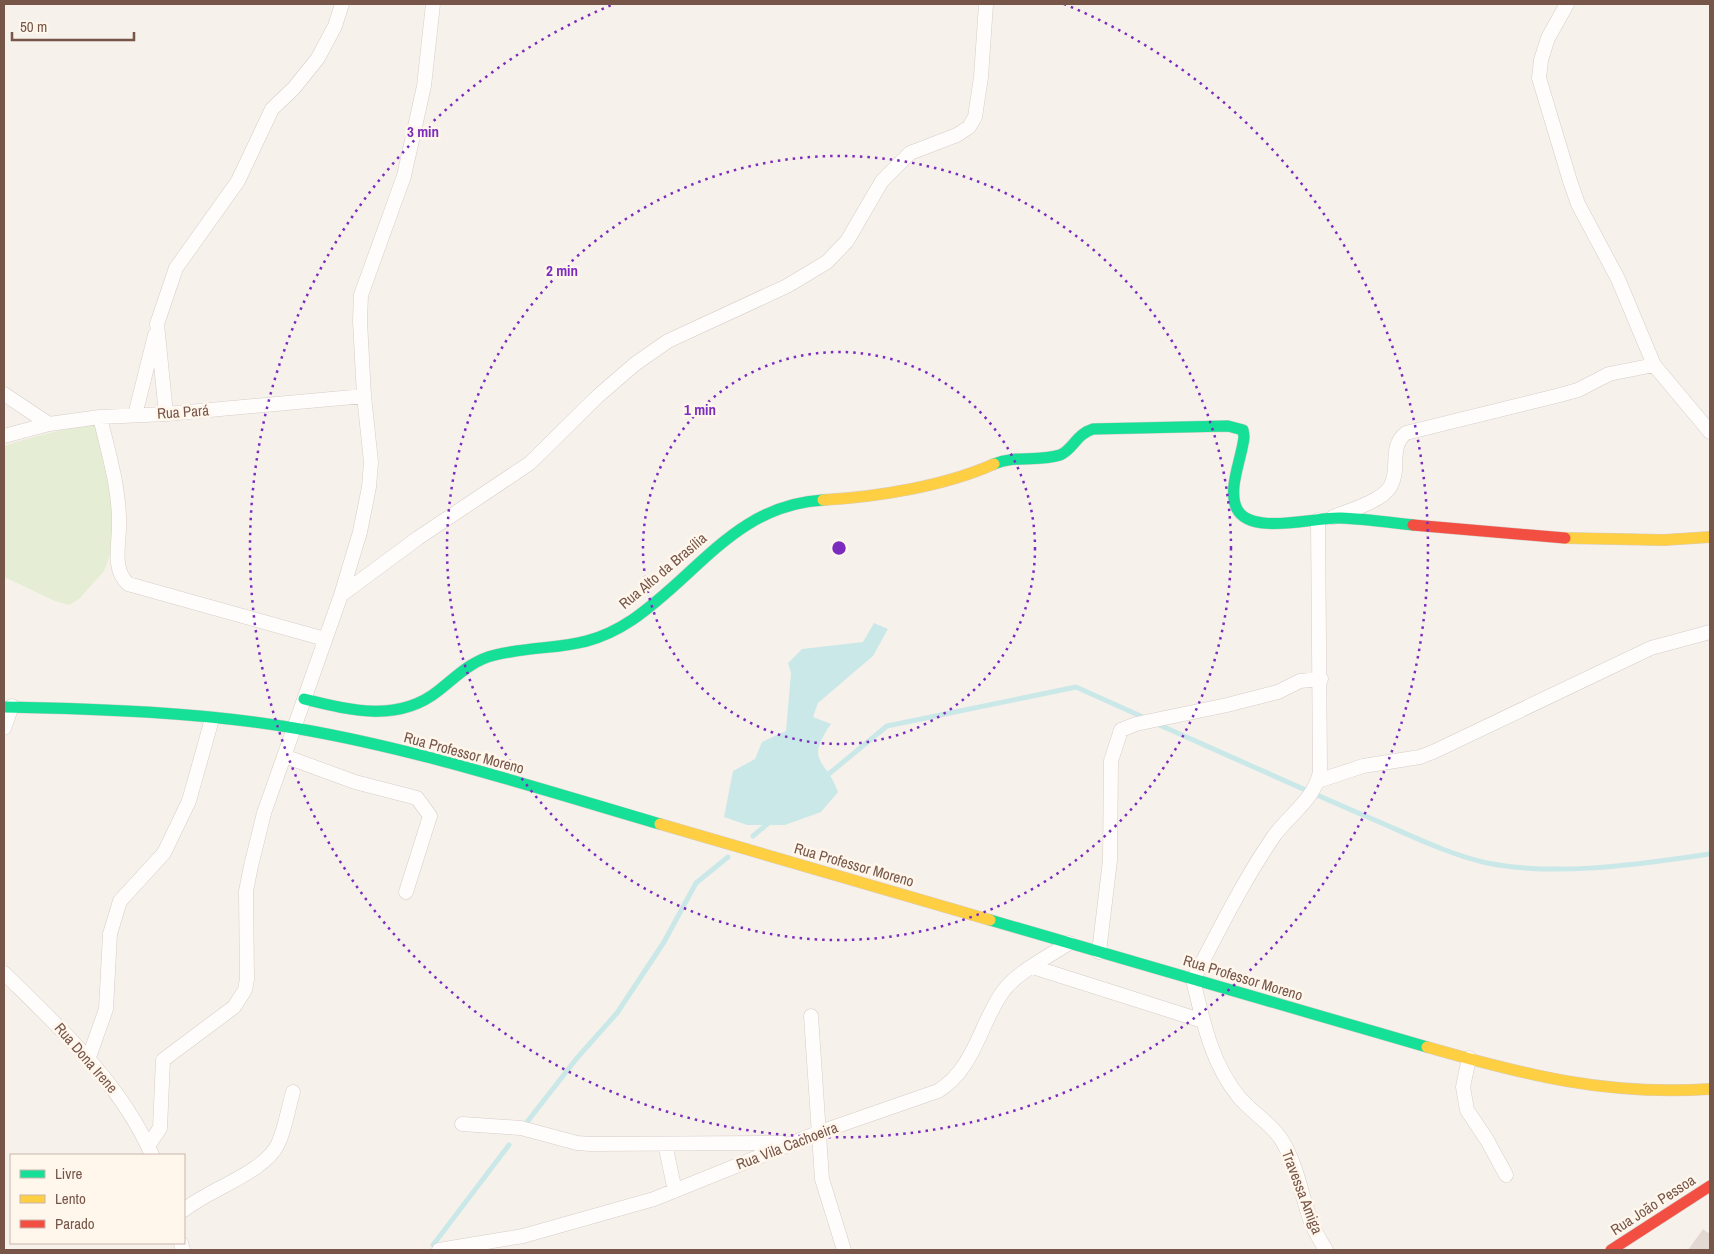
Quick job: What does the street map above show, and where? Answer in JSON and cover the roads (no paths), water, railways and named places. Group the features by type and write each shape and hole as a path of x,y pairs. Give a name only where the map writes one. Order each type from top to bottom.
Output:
{"main road":[{"name":"Rua Alto da Brasília","path":"304,699 329,705 384,712 414,707 431,697 467,666 478,660 513,651 572,646 611,633 645,608 729,534 779,508 796,503 844,499 944,481 970,475 1002,460 1051,457 1064,454 1078,435 1093,429 1228,426 1243,430 1245,438 1236,471 1236,506 1243,517 1258,523 1325,519"},
{"path":"1325,519 1634,542 1710,537"},
{"name":"Rua Professor Moreno","path":"8,706 96,709 294,728 434,759 1193,980 1469,1058 1593,1087 1688,1092"},
{"path":"1688,1092 1710,1088"},
{"path":"1688,1092 1710,1095"},
{"name":"Rua João Pessoa","path":"1612,1250 1710,1186"}],"street":[{"path":"135,415 157,324 176,268 238,181 272,110 294,88 318,58 335,26 342,4"},
{"path":"150,1151 160,1128 163,1060 234,1007 245,990 247,979 246,891 264,813 341,595 360,532 369,487 371,462 364,396 360,321 361,295 404,176 424,86 433,4"},
{"path":"341,595 418,538 530,463 598,396 635,364 668,341 786,286 828,262 848,241 882,181 910,152 957,135 969,128 975,117 981,76 986,4"},
{"path":"1567,4 1548,38 1541,60 1539,78 1578,204 1618,279 1654,365 1710,432"},
{"path":"157,324 166,414"},
{"path":"1193,980 1227,916 1274,836 1304,804 1318,781 1325,519 1379,497 1390,487 1395,470 1396,444 1406,433 1578,390 1609,374 1654,365"},
{"path":"4,394 49,424"},
{"name":"Rua Pará","path":"4,436 49,424 100,417 166,414 364,396"},
{"path":"100,417 118,505 119,570 122,578 128,584 182,600 218,607 325,639"},
{"path":"1318,781 1363,766 1426,754 1651,648 1710,632"},
{"path":"1099,952 1110,860 1111,761 1121,730 1136,724 1226,706 1278,692 1300,681 1321,679"},
{"path":"4,728 8,706"},
{"path":"88,1060 106,1009 110,934 120,901 164,853 188,801 212,719"},
{"path":"284,756 355,782 418,798 430,816 406,892"},
{"name":"Rua Vila Cachoeira","path":"439,1250 523,1236 654,1199 791,1143 938,1091 949,1084 962,1070 1004,990 1016,978 1069,943"},
{"path":"1032,967 1203,1021"},
{"name":"Rua Dona Irene","path":"4,973 65,1032 124,1102 150,1151"},
{"name":"Travessa Amiga","path":"1193,980 1203,1021 1227,1081 1240,1098 1284,1142 1302,1189 1309,1218 1326,1250"},
{"path":"811,1016 822,1179 844,1250"},
{"path":"1469,1058 1463,1086 1467,1110 1487,1140 1506,1175"},
{"path":"185,1209 199,1197 239,1178 266,1159 278,1145 293,1092"},
{"path":"462,1124 521,1128 577,1143 791,1143"},
{"path":"665,1144 674,1190"}],"water":[{"path":"874,623 888,629 873,656 818,703 813,717 831,724 819,746 818,754 838,792 821,812 785,825 747,825 724,817 733,771 755,759 762,742 786,731 791,673 788,663 802,649 863,642"}],"waterway":[{"path":"825,777 887,726 1076,687 1145,718"},
{"path":"1155,723 1428,843 1487,863 1542,869 1599,868 1710,854"},
{"path":"753,836 772,820"},
{"path":"527,1122 577,1058 617,1013 664,942 696,883 728,857"},
{"path":"433,1245 509,1145"}]}
